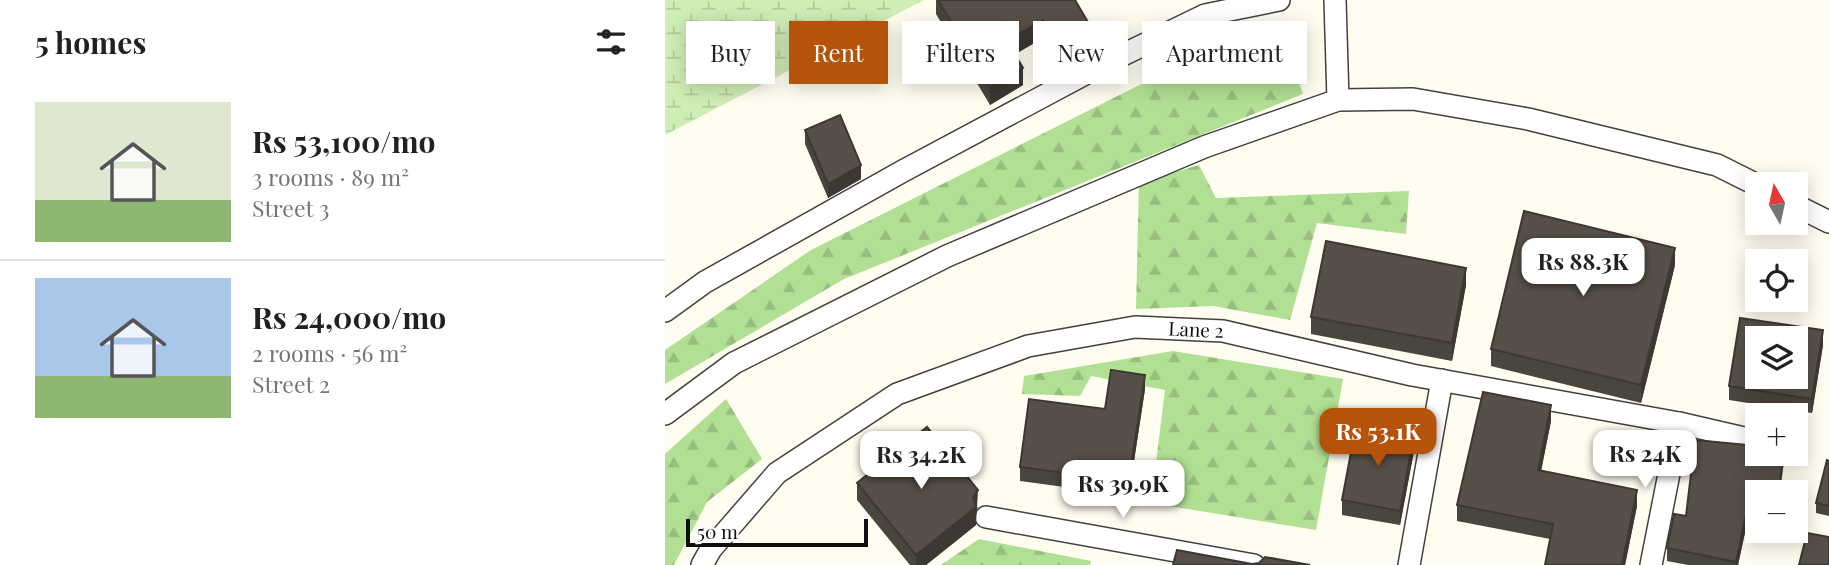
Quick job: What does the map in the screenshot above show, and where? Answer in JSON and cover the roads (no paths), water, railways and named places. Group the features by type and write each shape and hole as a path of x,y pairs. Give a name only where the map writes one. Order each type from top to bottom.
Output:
{"street":[{"path":"665,311 705,282 903,171 1205,8 1279,0"},
{"path":"1335,0 1338,100"},
{"path":"665,414 734,363 947,256 1204,147 1338,100 1413,99 1528,118 1717,165 1745,179"},
{"path":"1808,212 1829,222"},
{"name":"Lane 2","path":"702,565 711,549 777,473 897,394 1028,346 1135,327 1223,331 1442,380 1679,423 1745,438"},
{"path":"1409,565 1442,380"},
{"path":"1651,565 1679,423"},
{"path":"986,517 1254,565"}]}
